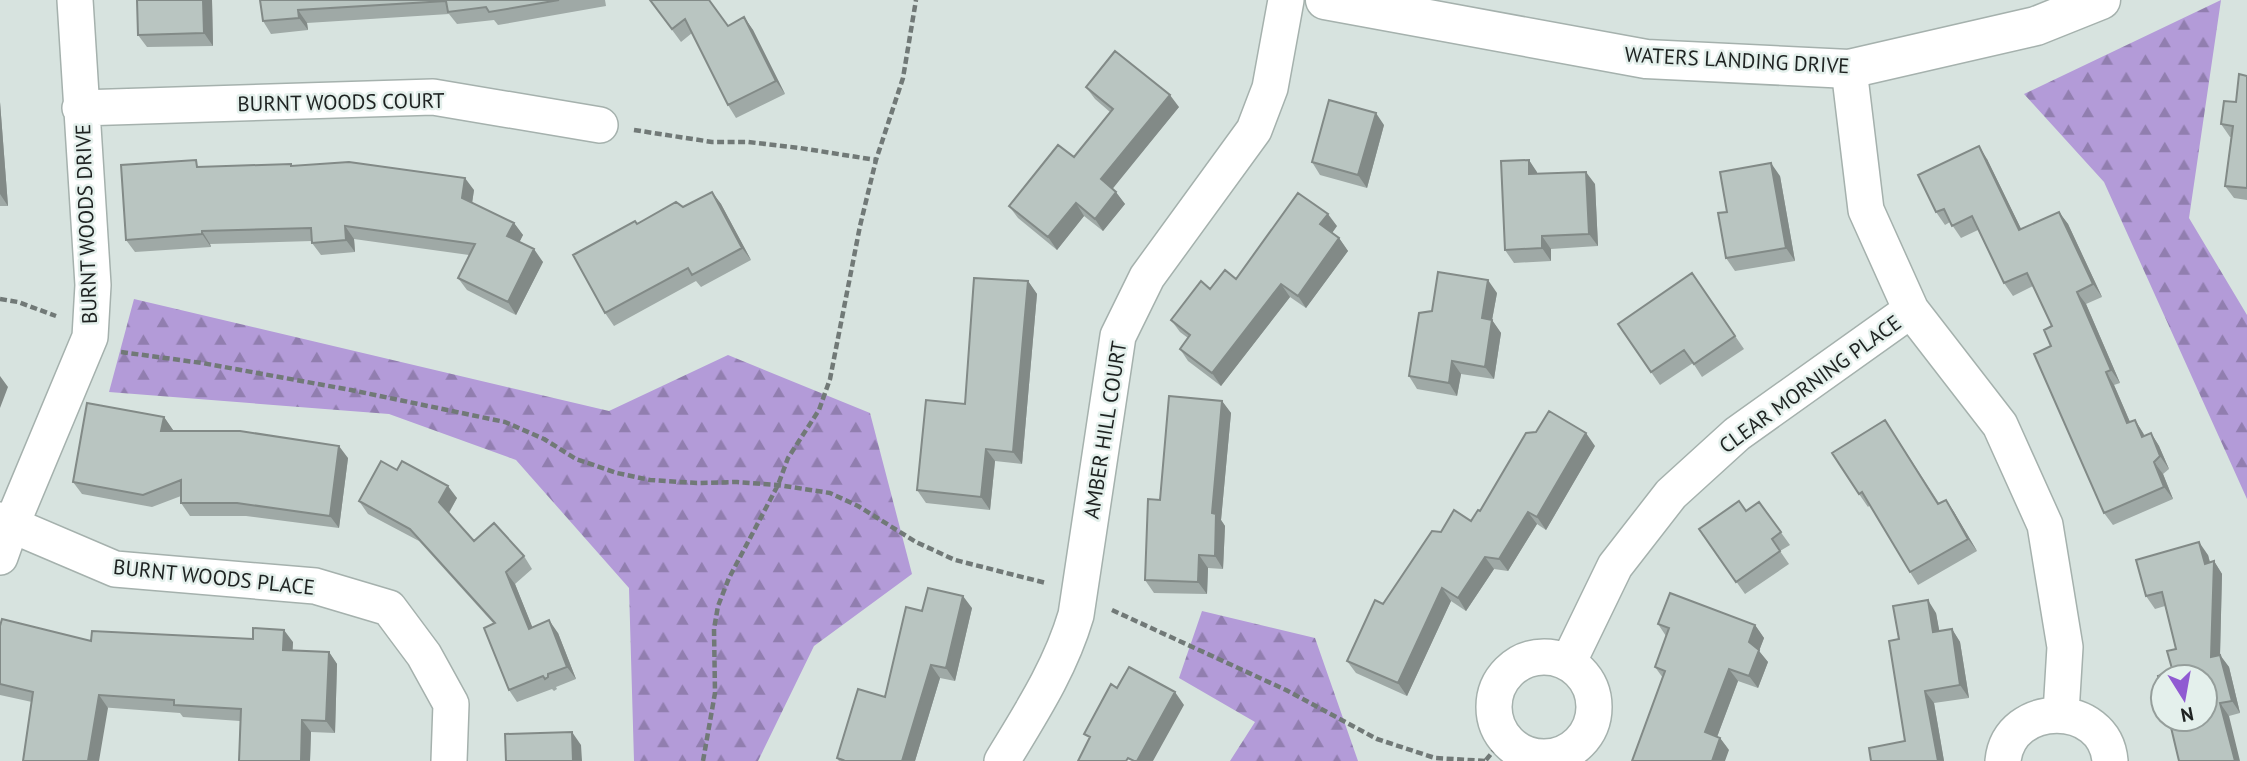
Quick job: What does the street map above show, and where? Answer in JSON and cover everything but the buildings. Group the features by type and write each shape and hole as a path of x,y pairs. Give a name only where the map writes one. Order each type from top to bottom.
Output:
{"street":[{"name":"BURNT WOODS DRIVE","path":"4,534 90,337 93,285 75,0"},
{"name":"AMBER HILL COURT","path":"1002,761 1047,689 1066,647 1076,615 1118,337 1147,277 1254,130 1270,88 1286,0"},
{"name":"WATERS LANDING DRIVE","path":"1325,0 1646,59 1850,69 2036,26 2101,0"},
{"path":"1850,69 1866,210 1911,310 2000,425 2045,525 2065,647 2061,713"},
{"name":"BURNT WOODS COURT","path":"80,108 433,97 600,125"},
{"name":"CLEAR MORNING PLACE","path":"1568,663 1615,566 1671,494 1737,434 1911,310"},
{"name":"BURNT WOODS PLACE","path":"4,534 115,569 315,586 389,608 424,655 451,704 449,761"},
{"path":"1535,658 1552,658 1568,663 1581,673 1594,700 1594,716 1589,730 1580,742 1552,759 1526,754 1492,753 1496,724 1493,706 1505,675 1519,664 1535,658"},
{"path":"2003,761 2012,736 2025,723 2042,715 2061,713 2092,726 2103,740 2110,761"}],"path":[{"path":"703,761 715,693 715,629 718,606 729,578 778,485 788,458 819,410 830,379 860,226 876,160 903,78 916,0"},
{"path":"600,125 712,142 748,142 876,160"},
{"path":"0,299 18,302 64,319 115,352 202,363 505,422 544,439 576,459 617,473 650,480 778,485 830,493 868,512 916,542 955,560 1050,584"},
{"path":"1103,606 1286,690 1377,739 1435,758 1492,753"}],"green space":[{"path":"2221,0 2189,218 2247,315 2247,499 2104,182 2024,94"},
{"path":"134,299 609,411 728,355 870,413 912,574 814,646 758,761 634,761 629,588 516,460 389,414 109,392"},
{"path":"1202,611 1315,638 1358,761 1230,761 1255,722 1179,678"}]}
